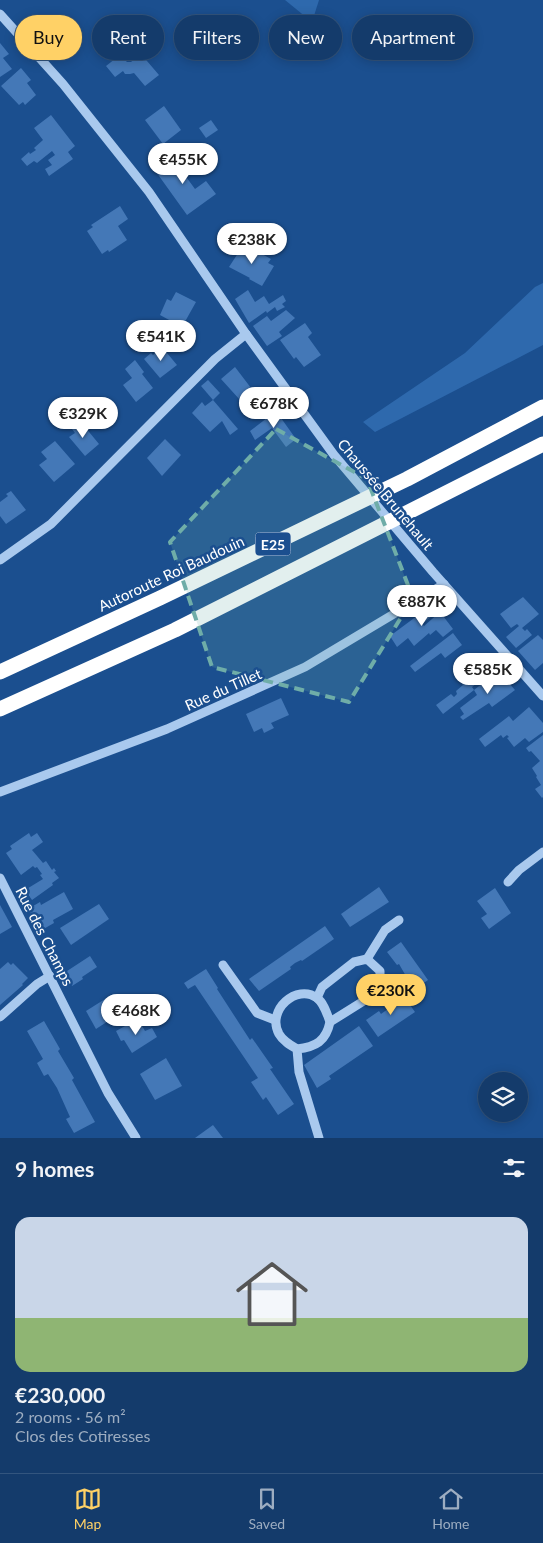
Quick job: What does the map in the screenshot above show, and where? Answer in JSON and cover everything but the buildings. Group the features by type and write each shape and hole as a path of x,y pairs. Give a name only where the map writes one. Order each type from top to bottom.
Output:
{"highway":[{"name":"Autoroute Roi Baudouin","path":"0,672 160,598 407,479 543,407"},
{"name":"E25","path":"0,709 175,630 543,444"}],"street":[{"name":"Chaussée Brunehault","path":"0,14 63,84 150,192 246,334 334,455 426,564 543,696"},
{"path":"0,560 51,524 215,358 246,334"},
{"name":"Rue du Tillet","path":"0,792 167,729 305,667 444,584"},
{"path":"508,882 519,870 543,852"},
{"name":"Rue des Champs","path":"0,878 108,1093 136,1138"},
{"path":"317,998 322,987 354,962 368,959 385,930 399,920"},
{"path":"330,1022 326,1008 317,998 307,994 289,997 278,1008 275,1020 279,1034 286,1042 297,1049 310,1047 323,1039 330,1022 362,1002 380,985 380,971 368,959"},
{"path":"223,964 257,1013 275,1020"},
{"path":"0,1017 37,984 50,976"},
{"path":"297,1049 300,1072 319,1138"}],"highlighted area":[{"path":"276,429 367,479 413,598 349,702 212,667 170,542"}],"shaded area":[{"path":"285,0 319,0 314,15 303,15"},
{"path":"543,283 543,345 375,432 363,422 465,353 535,287"}]}
